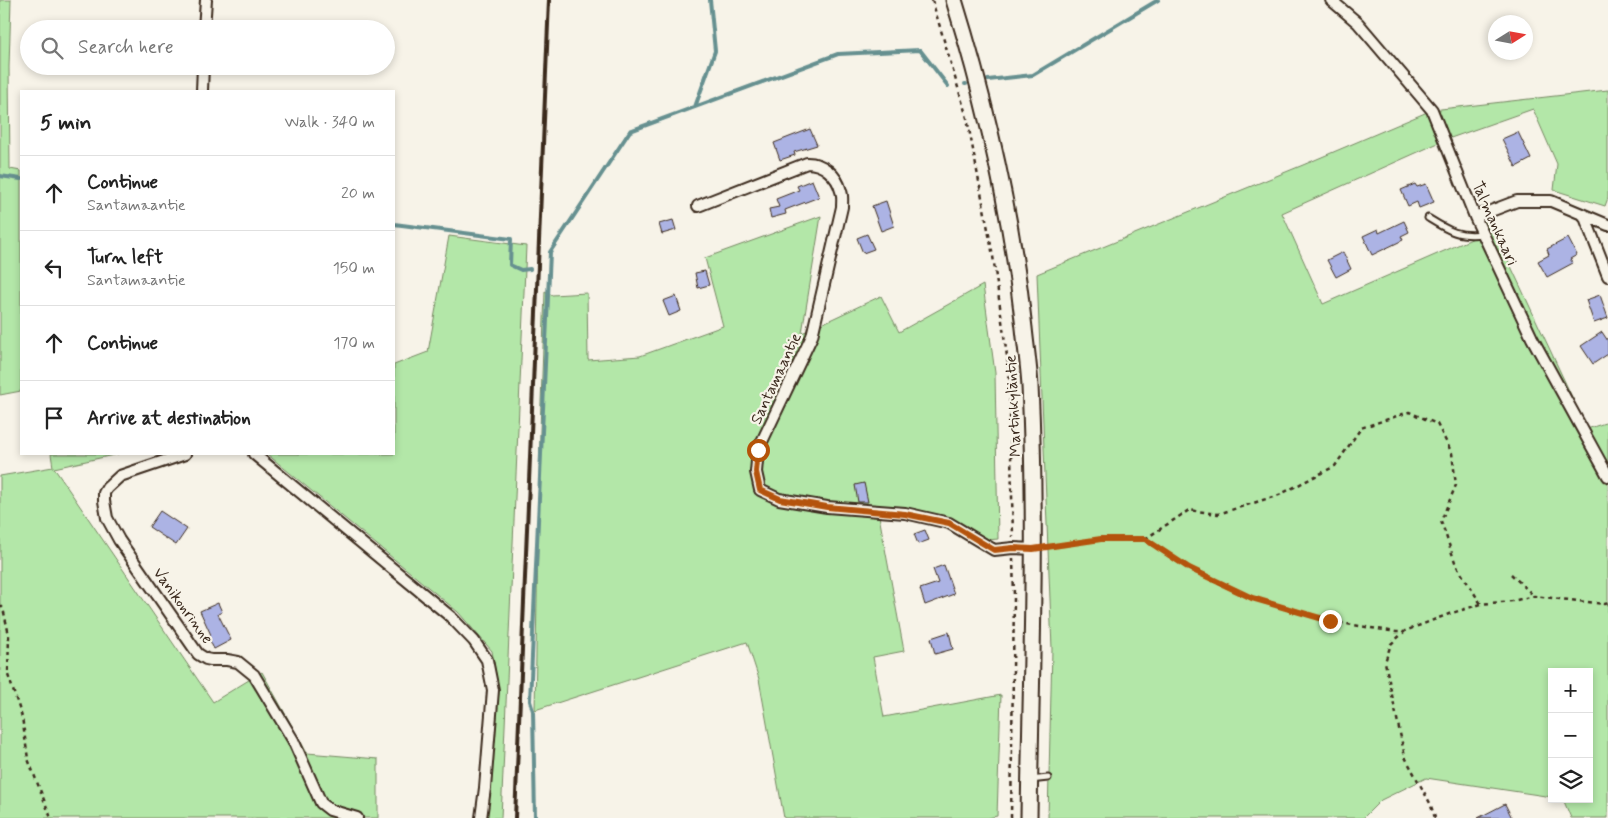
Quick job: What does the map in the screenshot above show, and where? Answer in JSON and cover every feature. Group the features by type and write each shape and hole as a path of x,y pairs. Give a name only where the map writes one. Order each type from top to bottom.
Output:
{"street":[{"path":"205,20 206,0"},
{"name":"Martinkyläntie","path":"954,0 986,112 1004,200 1019,281 1030,384 1033,549 1029,818"},
{"name":"Talmankaari","path":"1331,0 1358,23 1432,110 1475,217 1532,338 1608,476"},
{"path":"202,90 203,75"},
{"name":"Santamaantie","path":"698,206 807,163 817,163 828,170 841,191 842,207 812,336 758,450 756,472 760,490 780,499 827,507 905,514 949,523 994,550 1013,548 1033,549"},
{"path":"1475,217 1517,201 1551,201 1608,225"},
{"path":"1584,216 1608,276"},
{"name":"Vanikonrinne","path":"183,455 126,473 114,480 104,493 107,518 119,540 198,654 206,659 238,662 254,675 293,740 321,802 330,810 357,818"},
{"path":"255,455 451,617 474,642 487,660 493,690 481,818"}],"lane":[{"path":"1428,218 1446,229 1467,236 1483,234"},
{"path":"1030,780 1048,778"}],"path":[{"path":"932,0 967,118 993,256 1008,371 1014,597 1011,818"},
{"path":"1145,539 1188,510 1218,514 1279,495 1335,466 1361,428 1408,412 1437,424 1452,453 1456,485 1441,521 1456,565 1481,604"},
{"path":"1033,549 1101,539 1145,539 1189,568 1252,598 1330,621 1405,632"},
{"path":"1511,574 1534,596"},
{"path":"1435,818 1430,803 1405,757 1385,662 1391,644 1405,632 1449,614 1481,604 1512,601 1534,596 1608,603"},
{"path":"0,605 3,608 9,635 8,675 22,717 28,759 51,818"}],"green space":[{"path":"0,0 11,0 9,67 10,169 20,171 20,391 0,395"},
{"path":"1608,90 1608,198 1605,206 1554,190 1557,164 1533,109 1445,140 1282,213 1323,304 1483,234 1475,217 1486,213 1587,429 1608,422 1608,818 1571,818 1565,803 1593,803 1593,668 1548,668 1548,796 1426,778 1381,800 1363,818 1048,818 1052,649 1037,274 1432,110"},
{"path":"821,216 802,333 881,296 899,332 983,285 995,373 998,539 988,540 949,517 877,505 904,651 873,657 884,717 1001,695 997,816 988,818 784,818 759,679 747,642 535,710 540,431 545,291 552,295 587,293 588,360 640,356 723,326 705,258"},
{"path":"449,236 526,246 501,818 485,818 499,692 492,651 458,612 268,455 395,455 395,365 428,352"},
{"path":"51,455 113,455 54,468 213,702 262,672 307,753 378,759 378,818 0,818 0,476 53,467"}],"building":[{"path":"810,129 817,145 794,152 795,155 780,160 774,143"},
{"path":"1518,132 1531,159 1516,167 1502,139"},
{"path":"812,180 819,197 785,210 786,214 771,218 769,209 779,207 776,199 799,190 797,186"},
{"path":"1415,184 1417,187 1426,184 1434,202 1419,208 1417,202 1408,206 1401,190"},
{"path":"886,201 894,226 881,231 872,206"},
{"path":"673,220 676,230 662,234 659,224"},
{"path":"1404,221 1409,232 1401,236 1403,240 1372,255 1363,236 1378,229 1379,233"},
{"path":"867,234 874,249 863,253 857,238"},
{"path":"1568,238 1577,255 1570,259 1573,263 1547,277 1538,261 1549,255 1547,249"},
{"path":"1343,252 1351,269 1336,277 1327,260"},
{"path":"705,271 709,285 698,288 695,273"},
{"path":"1600,295 1608,318 1594,323 1586,300"},
{"path":"676,296 681,311 669,316 663,301"},
{"path":"1602,332 1608,341 1608,354 1593,364 1581,346"},
{"path":"864,483 868,502 858,502 855,485"},
{"path":"160,511 187,529 176,545 149,527"},
{"path":"925,530 929,540 918,544 914,534"},
{"path":"944,565 954,594 925,605 920,589 938,583 933,569"},
{"path":"218,603 222,612 218,614 231,640 214,649 208,637 211,635 200,611"},
{"path":"949,632 953,649 935,654 931,638"},
{"path":"1505,804 1512,818 1478,818"}],"waterway":[{"path":"695,107 715,51 710,0"},
{"path":"988,80 1033,75 1158,0"},
{"path":"535,818 533,711 530,701 550,252 630,131 838,54 920,50 948,86"},
{"path":"0,176 20,179"},
{"path":"395,224 511,239 510,265 521,270 530,269"}],"railway":[{"path":"515,818 549,0"}],"route":[{"path":"758,450 756,472 760,490 780,499 827,507 905,514 949,523 994,550 1013,548 1033,549 1101,539 1145,539 1189,568 1252,598 1330,621"}]}
